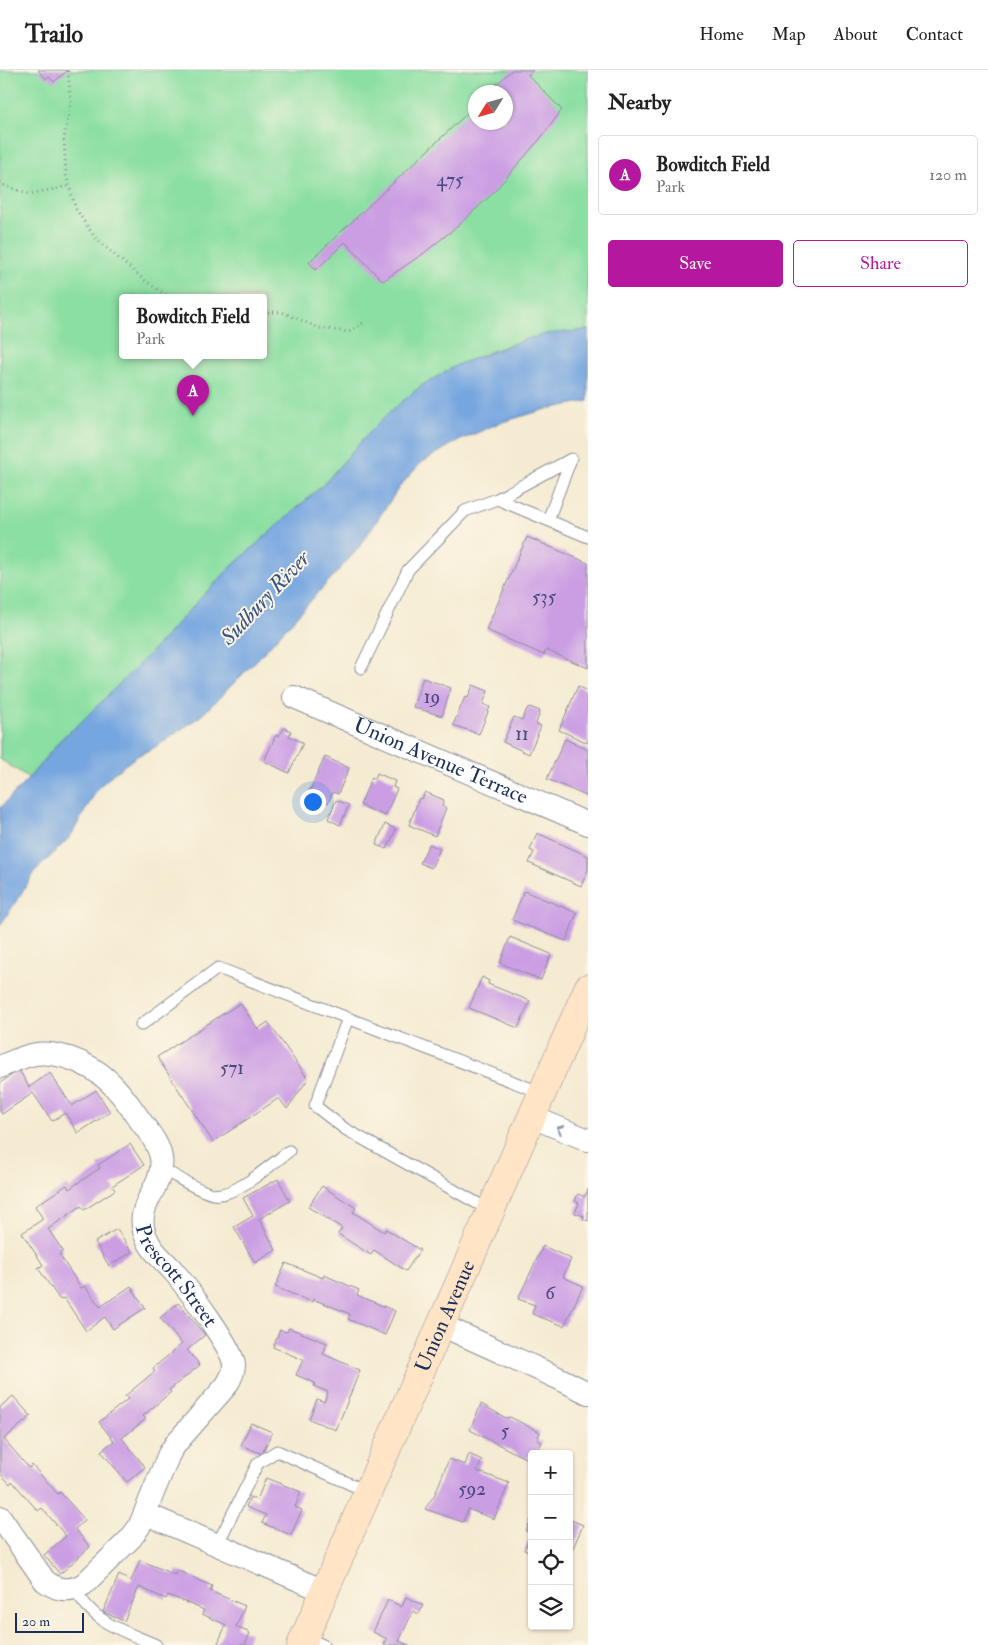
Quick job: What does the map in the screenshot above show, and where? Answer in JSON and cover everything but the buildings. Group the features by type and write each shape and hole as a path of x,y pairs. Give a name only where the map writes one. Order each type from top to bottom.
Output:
{"main road":[{"name":"Union Avenue","path":"309,1642 324,1591 588,988"}],"street":[{"name":"Union Avenue Terrace","path":"294,697 588,824"},
{"path":"0,1067 15,1060 37,1054 57,1054 95,1070 112,1083 151,1136 159,1152 162,1169"},
{"path":"532,1118 588,1140"},
{"name":"Prescott Street","path":"75,1589 84,1584 131,1538 139,1527 146,1514 169,1454 177,1442 226,1386 231,1378 234,1366 227,1346 174,1272 155,1252 143,1229 144,1207 162,1169"},
{"path":"441,1325 558,1378 588,1394"},
{"path":"146,1514 324,1591"},
{"path":"0,1517 45,1581 53,1588 75,1589"}],"lane":[{"path":"361,668 408,570 465,511 497,499 571,459 548,520"},
{"path":"497,499 588,537"},
{"path":"141,1025 218,968 542,1093"},
{"path":"348,1018 315,1106 345,1130 491,1211"},
{"path":"162,1169 214,1195 227,1193 236,1188 289,1151"},
{"path":"217,1545 258,1463 277,1451 368,1492"},
{"path":"75,1589 83,1604 103,1622 156,1645"}],"path":[{"path":"68,71 72,102 64,139 66,175 76,210 95,238 144,280 165,294"},
{"path":"0,182 3,185 30,194 69,186"},
{"path":"267,312 282,312 319,328 349,332 363,323"}],"green space":[{"path":"0,70 588,70 588,330 546,334 500,348 457,365 421,386 373,428 324,484 231,567 151,652 77,726 62,738 29,778 0,759"}],"water":[{"name":"Sudbury River","path":"588,330 588,401 543,410 499,423 454,443 421,463 400,486 357,550 254,663 202,715 159,745 137,756 98,788 70,837 35,872 0,926 0,808 29,778 62,738 77,726 151,652 231,567 324,484 373,428 421,386 457,365 526,339 546,334"}],"place":[{"name":"Bowditch Field","path":"193,416"}]}
